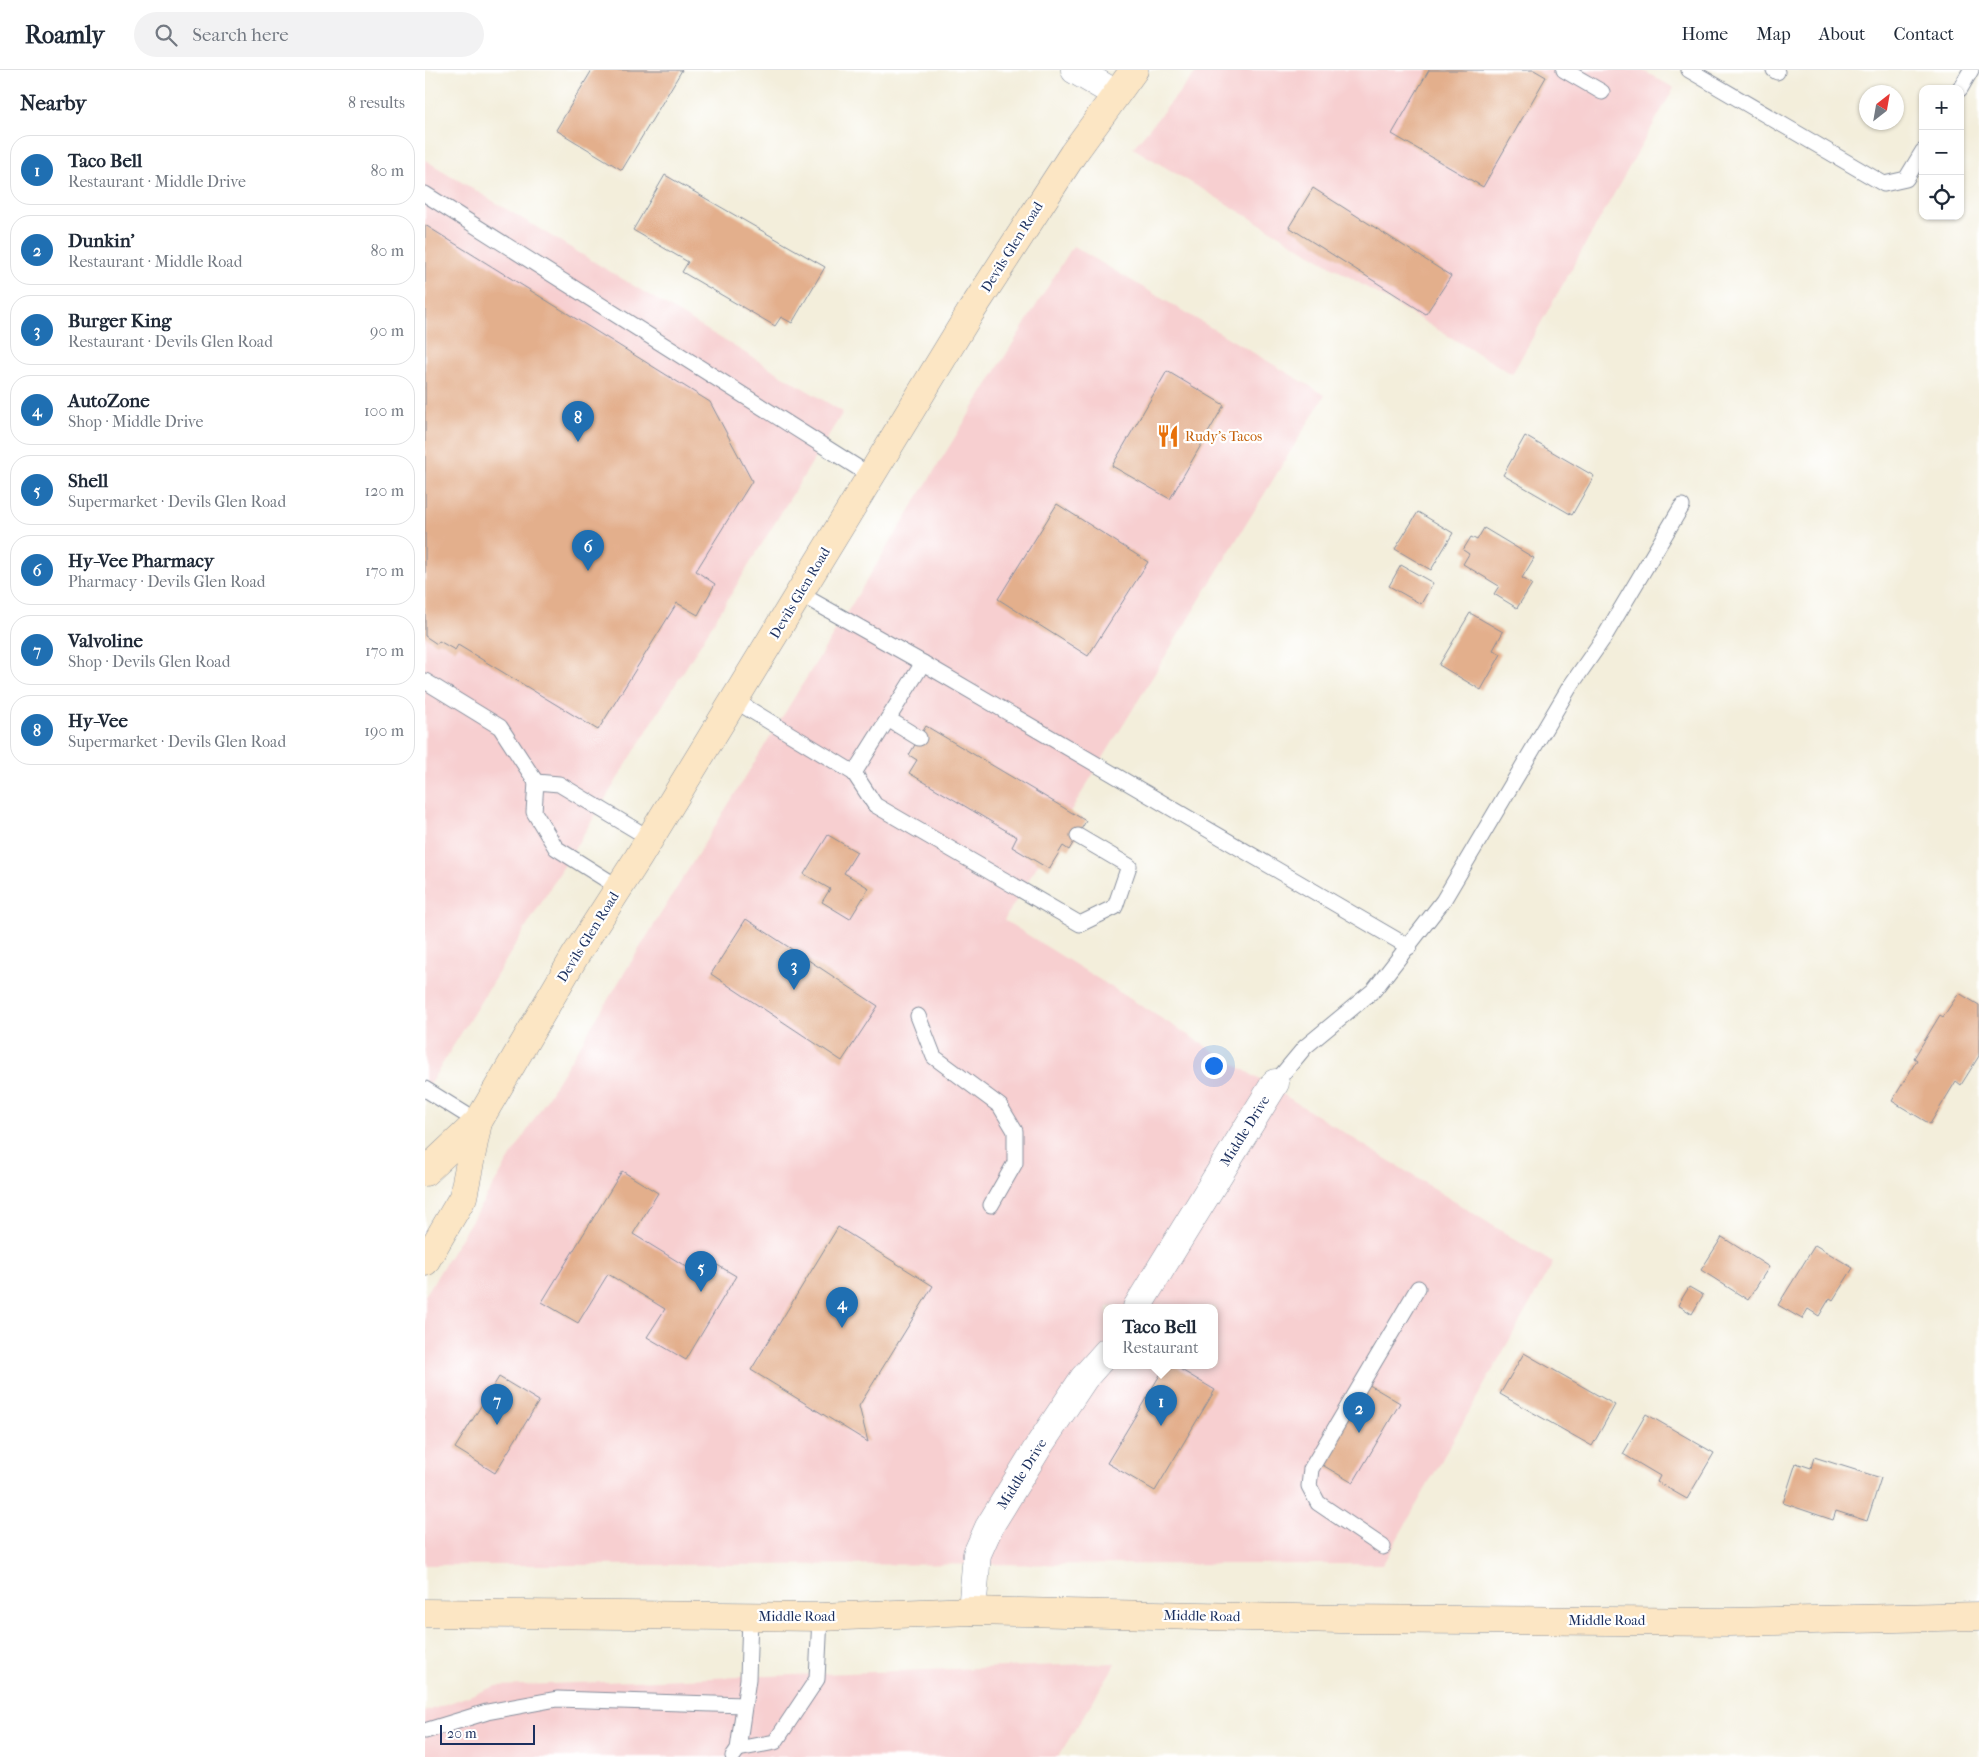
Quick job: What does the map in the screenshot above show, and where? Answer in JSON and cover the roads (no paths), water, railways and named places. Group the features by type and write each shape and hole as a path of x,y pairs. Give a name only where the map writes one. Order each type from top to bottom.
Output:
{"main road":[{"name":"Devils Glen Road","path":"425,1172 478,1122 575,956 1032,216 1134,70"},
{"name":"Devils Glen Road","path":"425,1262 463,1197 478,1122"},
{"name":"Middle Road","path":"425,1613 820,1617 972,1611 1340,1619 1729,1622 1979,1616"}],"street":[{"path":"1075,70 1116,94"},
{"name":"Middle Drive","path":"1139,1304 1275,1083"},
{"name":"Middle Drive","path":"972,1611 977,1554 989,1527 1083,1378 1103,1356"}],"lane":[{"path":"1564,70 1602,92"},
{"path":"1689,70 1884,184 1906,179 1919,158"},
{"path":"1962,85 1971,70"},
{"path":"425,194 871,476"},
{"path":"1275,1083 1305,1047 1374,990 1443,901 1569,688 1603,639 1682,506"},
{"path":"800,594 923,663 1409,947"},
{"path":"854,773 923,663"},
{"path":"425,681 500,727 536,782 534,812 556,848 618,887"},
{"path":"734,700 854,773 875,805 1080,924 1115,907 1129,866 1078,836"},
{"path":"888,719 919,738"},
{"path":"536,782 559,784 649,838"},
{"path":"918,1016 934,1057 1000,1106 1015,1131 1015,1163 991,1205"},
{"path":"425,1089 478,1122"},
{"path":"1383,1547 1318,1503 1309,1486 1311,1468 1418,1288"},
{"path":"750,1616 748,1679 735,1753 775,1742 817,1679 820,1617"},
{"path":"425,1731 487,1712 557,1699 744,1705"}],"place":[{"name":"Rudy's Tacos","path":"1168,436"},
{"name":"Hy-Vee","path":"578,442"},
{"name":"Hy-Vee Pharmacy","path":"588,571"},
{"name":"Burger King","path":"794,990"},
{"name":"Shell","path":"701,1292"},
{"name":"AutoZone","path":"842,1328"},
{"name":"Valvoline","path":"497,1425"},
{"name":"Taco Bell","path":"1161,1426"},
{"name":"Dunkin'","path":"1359,1433"}]}
